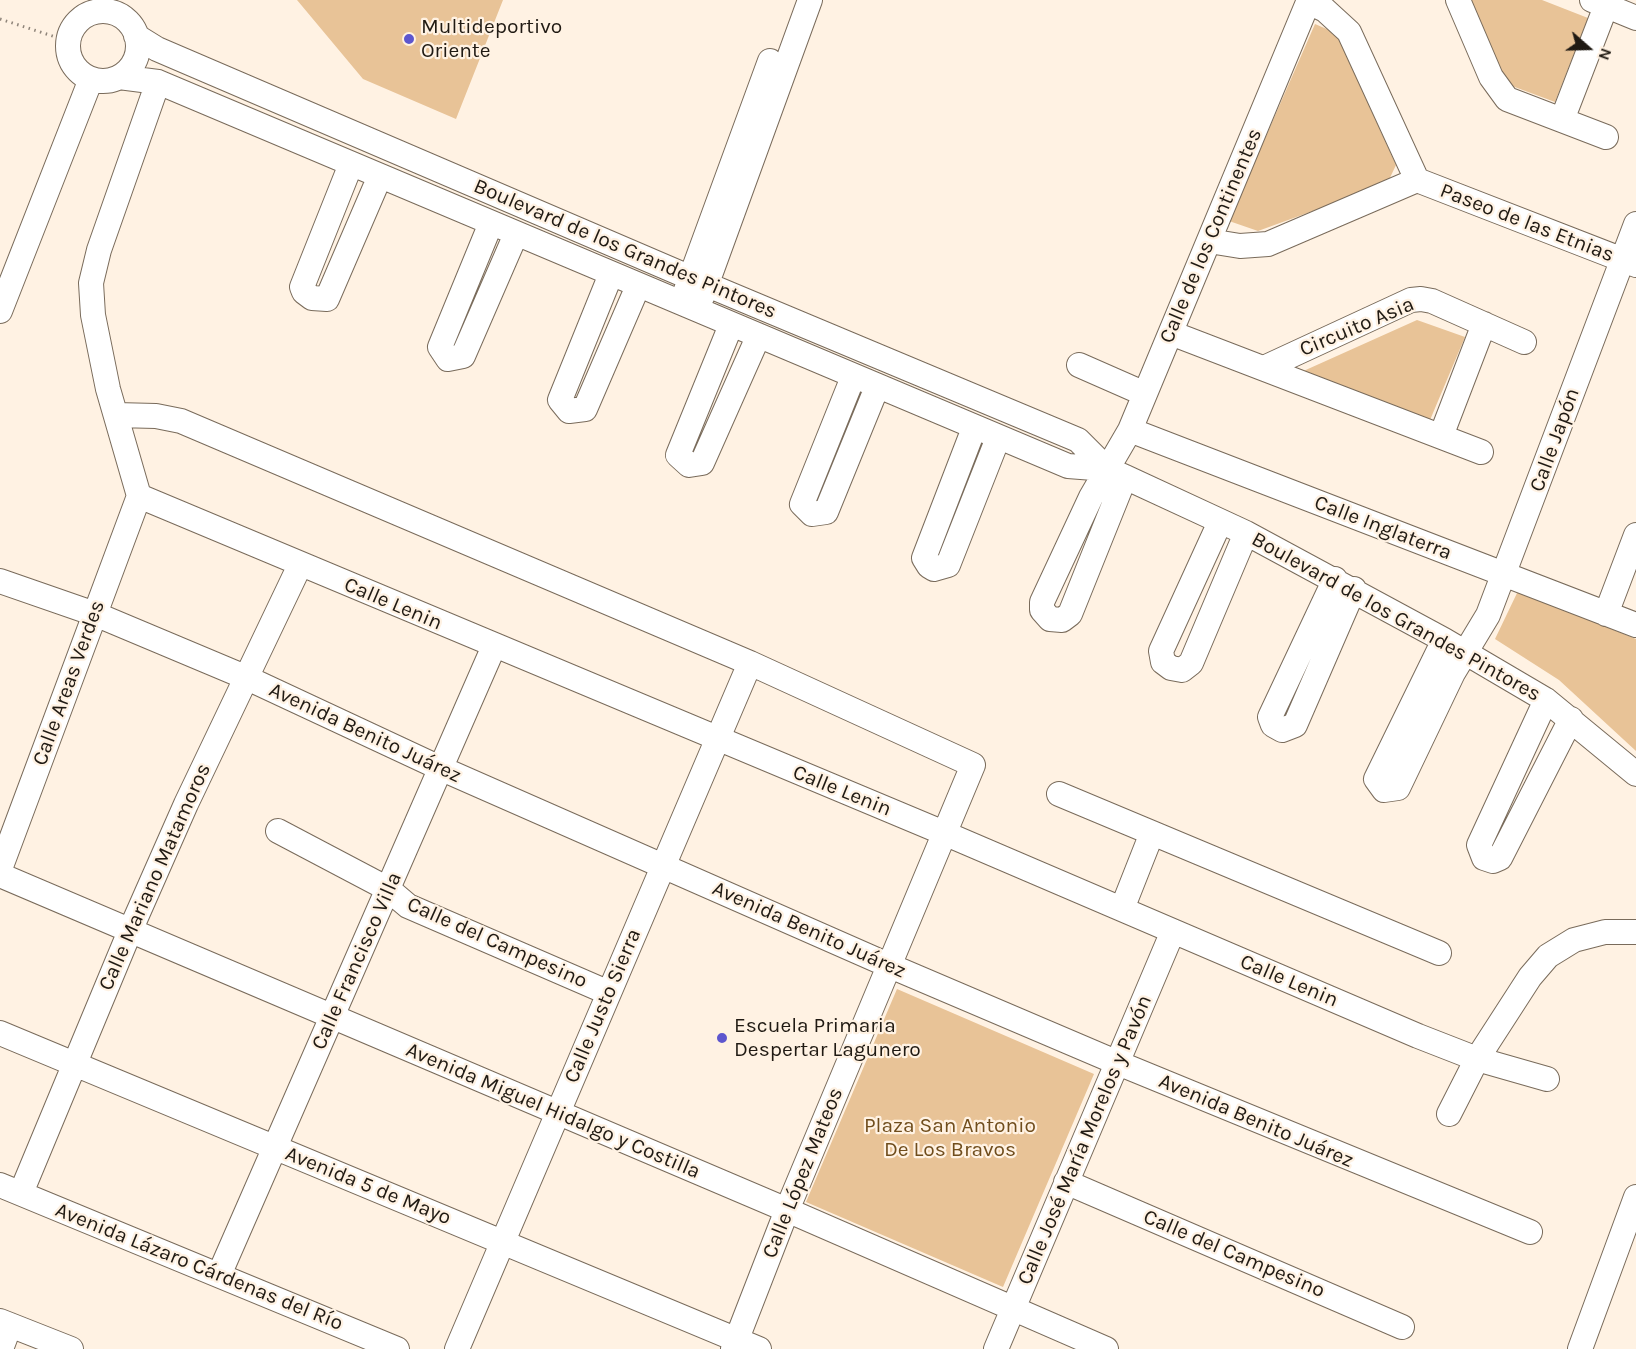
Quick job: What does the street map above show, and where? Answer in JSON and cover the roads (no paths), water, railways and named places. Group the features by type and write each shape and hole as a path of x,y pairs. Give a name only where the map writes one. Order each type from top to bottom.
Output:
{"street":[{"path":"699,281 794,0"},
{"path":"688,307 810,0"},
{"path":"1458,0 1491,77 1507,99 1606,137"},
{"name":"Paseo de las Etnias","path":"1309,1 1325,10 1349,32 1417,180 1629,263"},
{"name":"Calle de los Continentes","path":"1116,473 1130,430 1309,1"},
{"path":"1563,120 1599,3 1636,18"},
{"path":"112,6 125,19 136,36 135,59 119,77 102,81 91,79 73,64 68,41 79,10 95,12 112,6"},
{"name":"Boulevard de los Grandes Pintores","path":"136,36 157,49 1078,440 1116,473 1246,533 1345,584 1546,700 1636,774"},
{"name":"Boulevard de los Grandes Pintores","path":"119,77 158,82 688,307 728,332 755,344 853,377 1068,466 1116,473"},
{"path":"0,311 91,79"},
{"path":"139,496 116,415 93,315 91,283 99,250 158,82"},
{"path":"351,164 302,287 304,292 312,298 327,299 380,176"},
{"name":"Paseo de las Etnias","path":"1209,241 1240,246 1268,244 1417,180"},
{"path":"491,223 440,348 448,358 463,356 516,234"},
{"name":"Calle Japón","path":"1444,640 1376,779 1384,790 1392,791 1398,788 1453,673 1488,615 1629,263 1636,224"},
{"path":"611,274 560,400 569,411 585,409 638,286"},
{"name":"Circuito Asia","path":"1264,368 1411,300 1432,301 1524,342"},
{"path":"1441,436 1484,324"},
{"path":"728,332 678,455 689,465 702,463 755,344"},
{"name":"Circuito Asia","path":"1171,333 1481,452"},
{"path":"1079,365 1145,394"},
{"path":"853,377 802,504 812,514 826,512 877,387"},
{"path":"116,415 156,416 181,422 750,663"},
{"path":"974,428 924,558 934,569 948,565 998,438"},
{"name":"Calle Inglaterra","path":"1130,430 1636,625"},
{"path":"1116,473 1070,614 1062,620 1050,619 1042,610 1042,602 1091,497 1116,473"},
{"name":"Calle Lenin","path":"139,496 1477,1059 1547,1079"},
{"name":"Calle Areas Verdes","path":"0,869 139,496"},
{"path":"1221,522 1161,651 1163,662 1171,668 1182,670 1191,663 1246,533"},
{"path":"1606,614 1636,535"},
{"name":"Calle Mariano Matamoros","path":"10,1189 74,1063 130,931 245,677 300,565"},
{"name":"Avenida Benito Juárez","path":"0,581 95,614 245,677 440,768 888,965 1118,1063 1530,1232"},
{"path":"1345,584 1295,725 1282,730 1273,725 1270,717 1345,584"},
{"name":"Calle Francisco Villa","path":"219,1275 494,646"},
{"name":"Calle Justo Sierra","path":"457,1349 750,663"},
{"name":"Calle López Mateos","path":"735,1344 787,1210 973,765 750,663"},
{"path":"1546,700 1479,845 1484,858 1493,861 1500,858 1571,719"},
{"path":"1059,794 1439,953"},
{"name":"Calle del Campesino","path":"278,831 388,889 408,906 609,993"},
{"path":"1122,909 1152,833"},
{"name":"Avenida Miguel Hidalgo y Costilla","path":"0,875 787,1210 1106,1349"},
{"name":"Calle José María Morelos y Pavón","path":"996,1349 1173,931"},
{"path":"1449,1114 1477,1059 1530,977 1548,956 1574,940 1605,932 1636,932"},
{"name":"Avenida 5 de Mayo","path":"0,1033 502,1242 735,1344 759,1349"},
{"name":"Calle del Campesino","path":"1066,1182 1402,1327"},
{"name":"Avenida Lázaro Cárdenas del Río","path":"10,1189 397,1349"},
{"path":"1580,1349 1636,1197"},
{"path":"1,1349 5,1323 71,1349"}],"place":[{"name":"Multideportivo Oriente","path":"409,39"},
{"name":"Escuela Primaria Despertar Lagunero","path":"722,1038"}],"park label":[{"name":"Plaza San Antonio De Los Bravos","path":"950,1138"}]}
